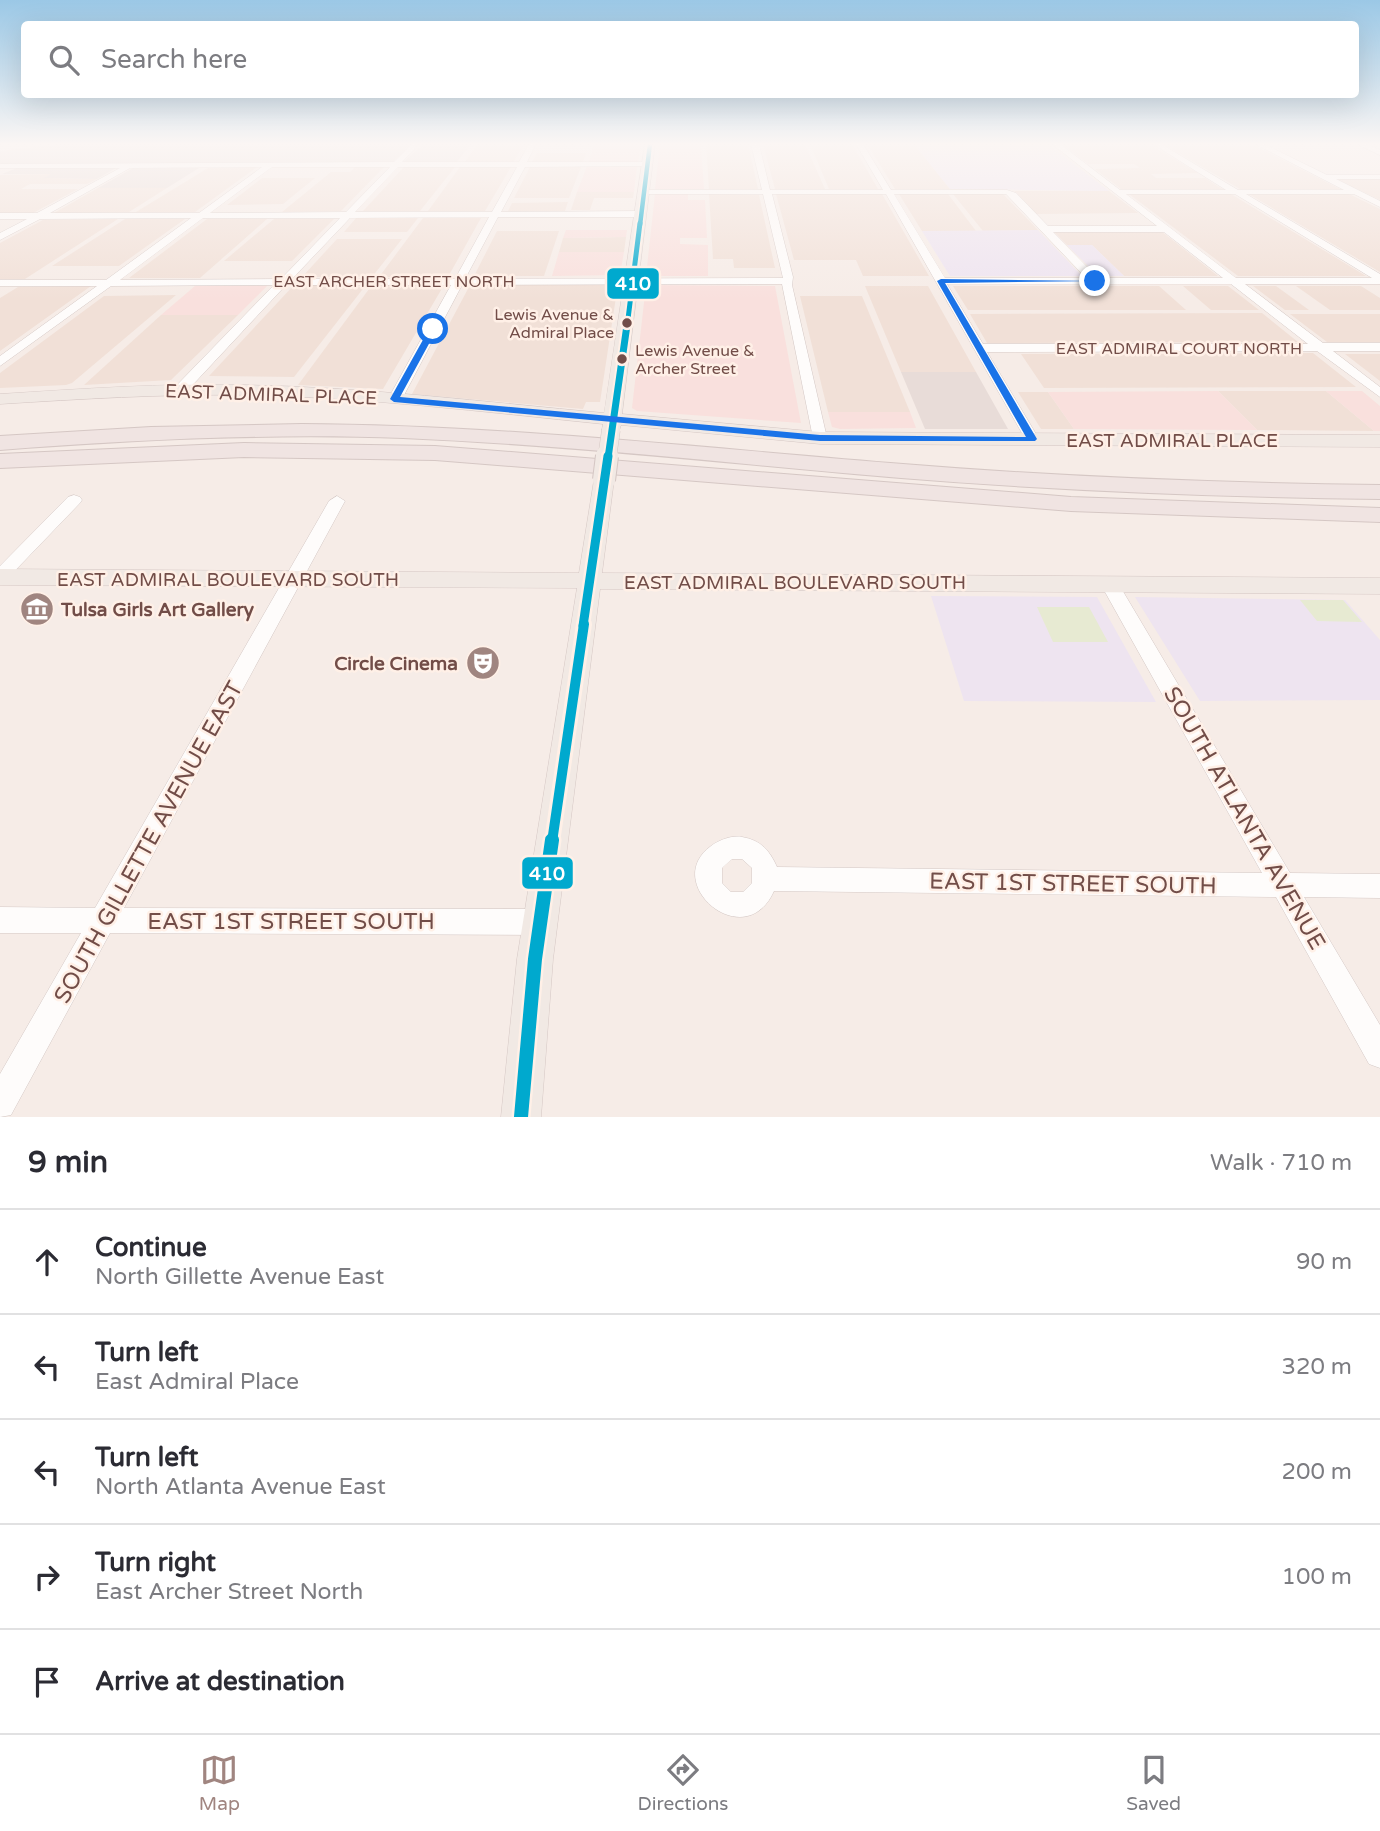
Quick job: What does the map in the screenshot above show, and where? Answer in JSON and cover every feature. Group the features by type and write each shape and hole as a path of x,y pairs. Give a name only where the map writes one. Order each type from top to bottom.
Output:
{"highway":[{"path":"0,443 190,432 402,432 1028,479 1250,490 1380,492"},
{"path":"0,461 130,453 305,450 435,453 1047,502 1209,511 1380,515"},
{"path":"0,469 130,453"}],"main road":[{"path":"521,1117 541,922 644,196"},
{"name":"EAST ADMIRAL PLACE","path":"0,400 68,393 181,389 288,392 394,399 612,425 820,438 1380,441"},
{"name":"EAST ADMIRAL BOULEVARD SOUTH","path":"0,576 1380,586"}],"street":[{"path":"0,237 75,196"},
{"path":"0,362 228,196"},
{"path":"181,389 366,196"},
{"path":"394,399 505,196"},
{"path":"768,196 820,438"},
{"path":"891,196 1032,439"},
{"path":"1011,196 1095,281"},
{"path":"1123,196 1380,393"},
{"path":"1242,196 1380,279"},
{"path":"1364,196 1380,204"},
{"path":"0,216 642,214"},
{"path":"1045,229 1166,229"},
{"path":"941,281 1380,279"},
{"name":"EAST ARCHER STREET NORTH","path":"0,283 787,281"},
{"name":"EAST ADMIRAL COURT NORTH","path":"978,348 1380,348"},
{"path":"0,576 74,500"},
{"name":"SOUTH GILLETTE AVENUE EAST","path":"0,1104 296,579 337,501"},
{"name":"SOUTH ATLANTA AVENUE","path":"1109,583 1380,1053"},
{"name":"EAST 1ST STREET SOUTH","path":"766,879 1380,886"},
{"name":"EAST 1ST STREET SOUTH","path":"0,919 541,922"}],"shaded area":[{"path":"0,196 65,196 33,213 0,213"},
{"path":"84,196 154,196 129,212 54,213"},
{"path":"162,196 217,196 195,212 136,212"},
{"path":"239,196 293,196 283,204 227,205"},
{"path":"301,196 356,196 341,211 282,212"},
{"path":"377,196 432,196 420,211 363,211"},
{"path":"439,196 494,196 485,211 428,211"},
{"path":"515,196 570,196 569,198 514,198"},
{"path":"576,196 633,196 594,198 590,210 571,210"},
{"path":"655,196 688,196 688,200 705,200 707,238 680,238 680,244 708,245 708,276 646,276"},
{"path":"709,196 759,196 775,268 734,268 733,259 713,259"},
{"path":"777,196 883,196 929,276 863,276 856,260 794,260"},
{"path":"900,196 950,196 976,231 922,231"},
{"path":"955,196 1005,196 1038,230 983,231"},
{"path":"1019,196 1116,196 1138,213 1036,214"},
{"path":"1132,196 1235,196 1366,276 1238,276"},
{"path":"1252,196 1353,196 1380,209 1380,272"},
{"path":"568,202 565,211 508,211 512,203"},
{"path":"356,218 418,218 407,232 344,232"},
{"path":"423,218 481,218 448,277 379,277"},
{"path":"118,219 25,279 0,279 0,243 43,220"},
{"path":"125,219 185,219 119,266 52,266"},
{"path":"207,219 267,219 200,278 129,278"},
{"path":"274,219 334,219 292,261 224,261"},
{"path":"566,230 627,230 626,237 563,238"},
{"path":"1038,230 1082,276 950,276 922,231"},
{"path":"497,231 559,231 544,276 474,276"},
{"path":"1053,231 1161,231 1218,276 1124,276 1092,245 1067,245"},
{"path":"626,237 624,252 559,252 563,238"},
{"path":"337,239 402,239 372,277 302,277"},
{"path":"1067,245 1092,245 1124,276 1098,276"},
{"path":"559,252 624,252 620,275 552,276"},
{"path":"618,284 600,402 586,402 583,409 412,394 470,285"},
{"path":"294,285 366,285 294,377 209,376"},
{"path":"372,285 444,285 383,389 298,385"},
{"path":"646,285 775,286 801,423 637,411 632,408"},
{"path":"91,286 0,351 0,298 18,287"},
{"path":"195,286 267,286 238,315 161,315"},
{"path":"865,286 928,286 976,372 901,372"},
{"path":"953,286 1159,286 1186,310 968,310"},
{"path":"1183,286 1228,286 1259,310 1211,310"},
{"path":"1253,286 1276,286 1309,310 1285,310"},
{"path":"1296,286 1361,286 1380,298 1380,310 1330,310"},
{"path":"176,295 72,383 0,388 0,373 104,296"},
{"path":"800,296 862,296 910,412 828,412"},
{"path":"1262,313 1298,342 987,343 970,314"},
{"path":"1290,314 1380,314 1380,342 1327,342"},
{"path":"161,315 238,315 171,380 84,385"},
{"path":"1313,353 1356,387 1044,388 1021,354"},
{"path":"1345,354 1380,354 1380,381"},
{"path":"901,372 976,372 1008,429 925,429"},
{"path":"1218,391 1326,391 1374,431 1257,430"},
{"path":"1218,391 1257,430 1074,429 1048,392"},
{"path":"1326,391 1362,391 1380,406 1380,431 1374,431"},
{"path":"1018,392 1048,392 1074,429 1041,429"},
{"path":"828,412 910,412 916,428 840,429 832,427"},
{"path":"931,596 1097,597 1156,702 964,701"},
{"path":"1135,597 1345,600 1380,640 1380,700 1200,701"}],"green space":[{"path":"1300,600 1343,600 1362,622 1317,621"},
{"path":"1037,607 1089,607 1108,642 1053,642"}],"transit line":[{"name":"410","path":"521,1117 535,959 644,196"}],"place":[{"name":"Lewis Avenue & Admiral Place","path":"627,323"},
{"name":"Lewis Avenue & Archer Street","path":"622,359"},
{"name":"Tulsa Girls Art Gallery","path":"37,609"},
{"name":"Circle Cinema","path":"483,663"}],"route":[{"path":"433,329 394,399 820,438 1032,439 941,281 1095,281"}]}
